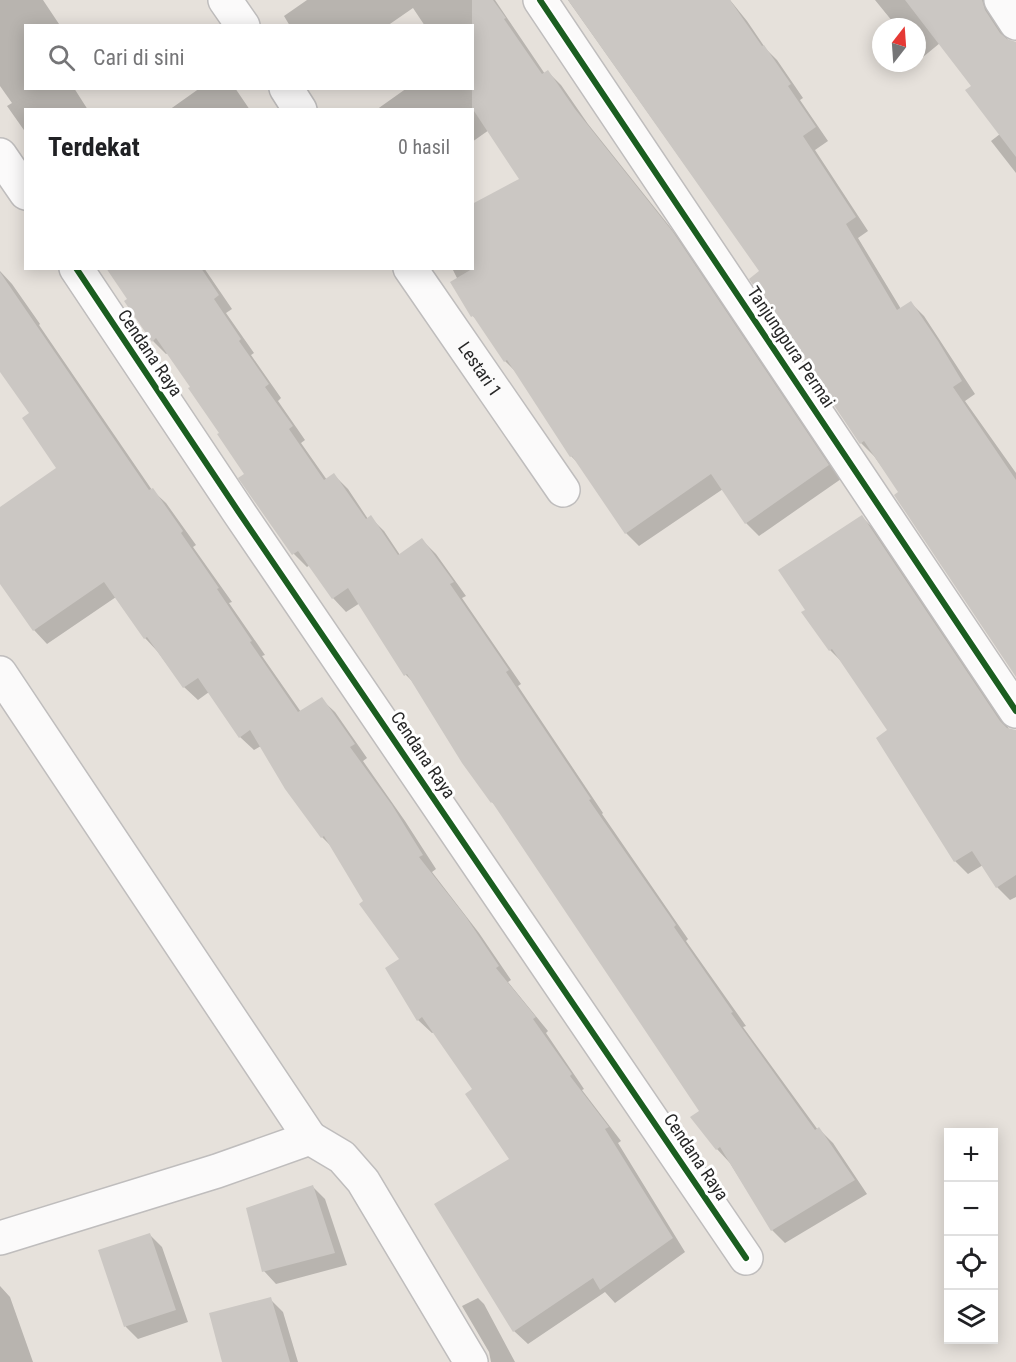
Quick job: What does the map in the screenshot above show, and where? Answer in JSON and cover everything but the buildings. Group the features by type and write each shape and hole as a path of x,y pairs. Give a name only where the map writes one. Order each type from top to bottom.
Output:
{"street":[{"path":"225,0 242,24"},
{"name":"Tanjungpura Permai","path":"540,0 1016,711"},
{"path":"1000,0 1016,23"},
{"path":"287,90 299,108"},
{"path":"0,155 24,190"},
{"name":"Cendana Raya","path":"77,270 238,511 746,1258"},
{"name":"Lestari 1","path":"411,270 556,480"},
{"path":"0,673 310,1138 342,1157 363,1181 471,1362"},
{"path":"0,1239 217,1171 310,1138"}],"cycle path":[{"path":"540,0 1016,711"},
{"path":"77,270 238,511 746,1258"}]}
